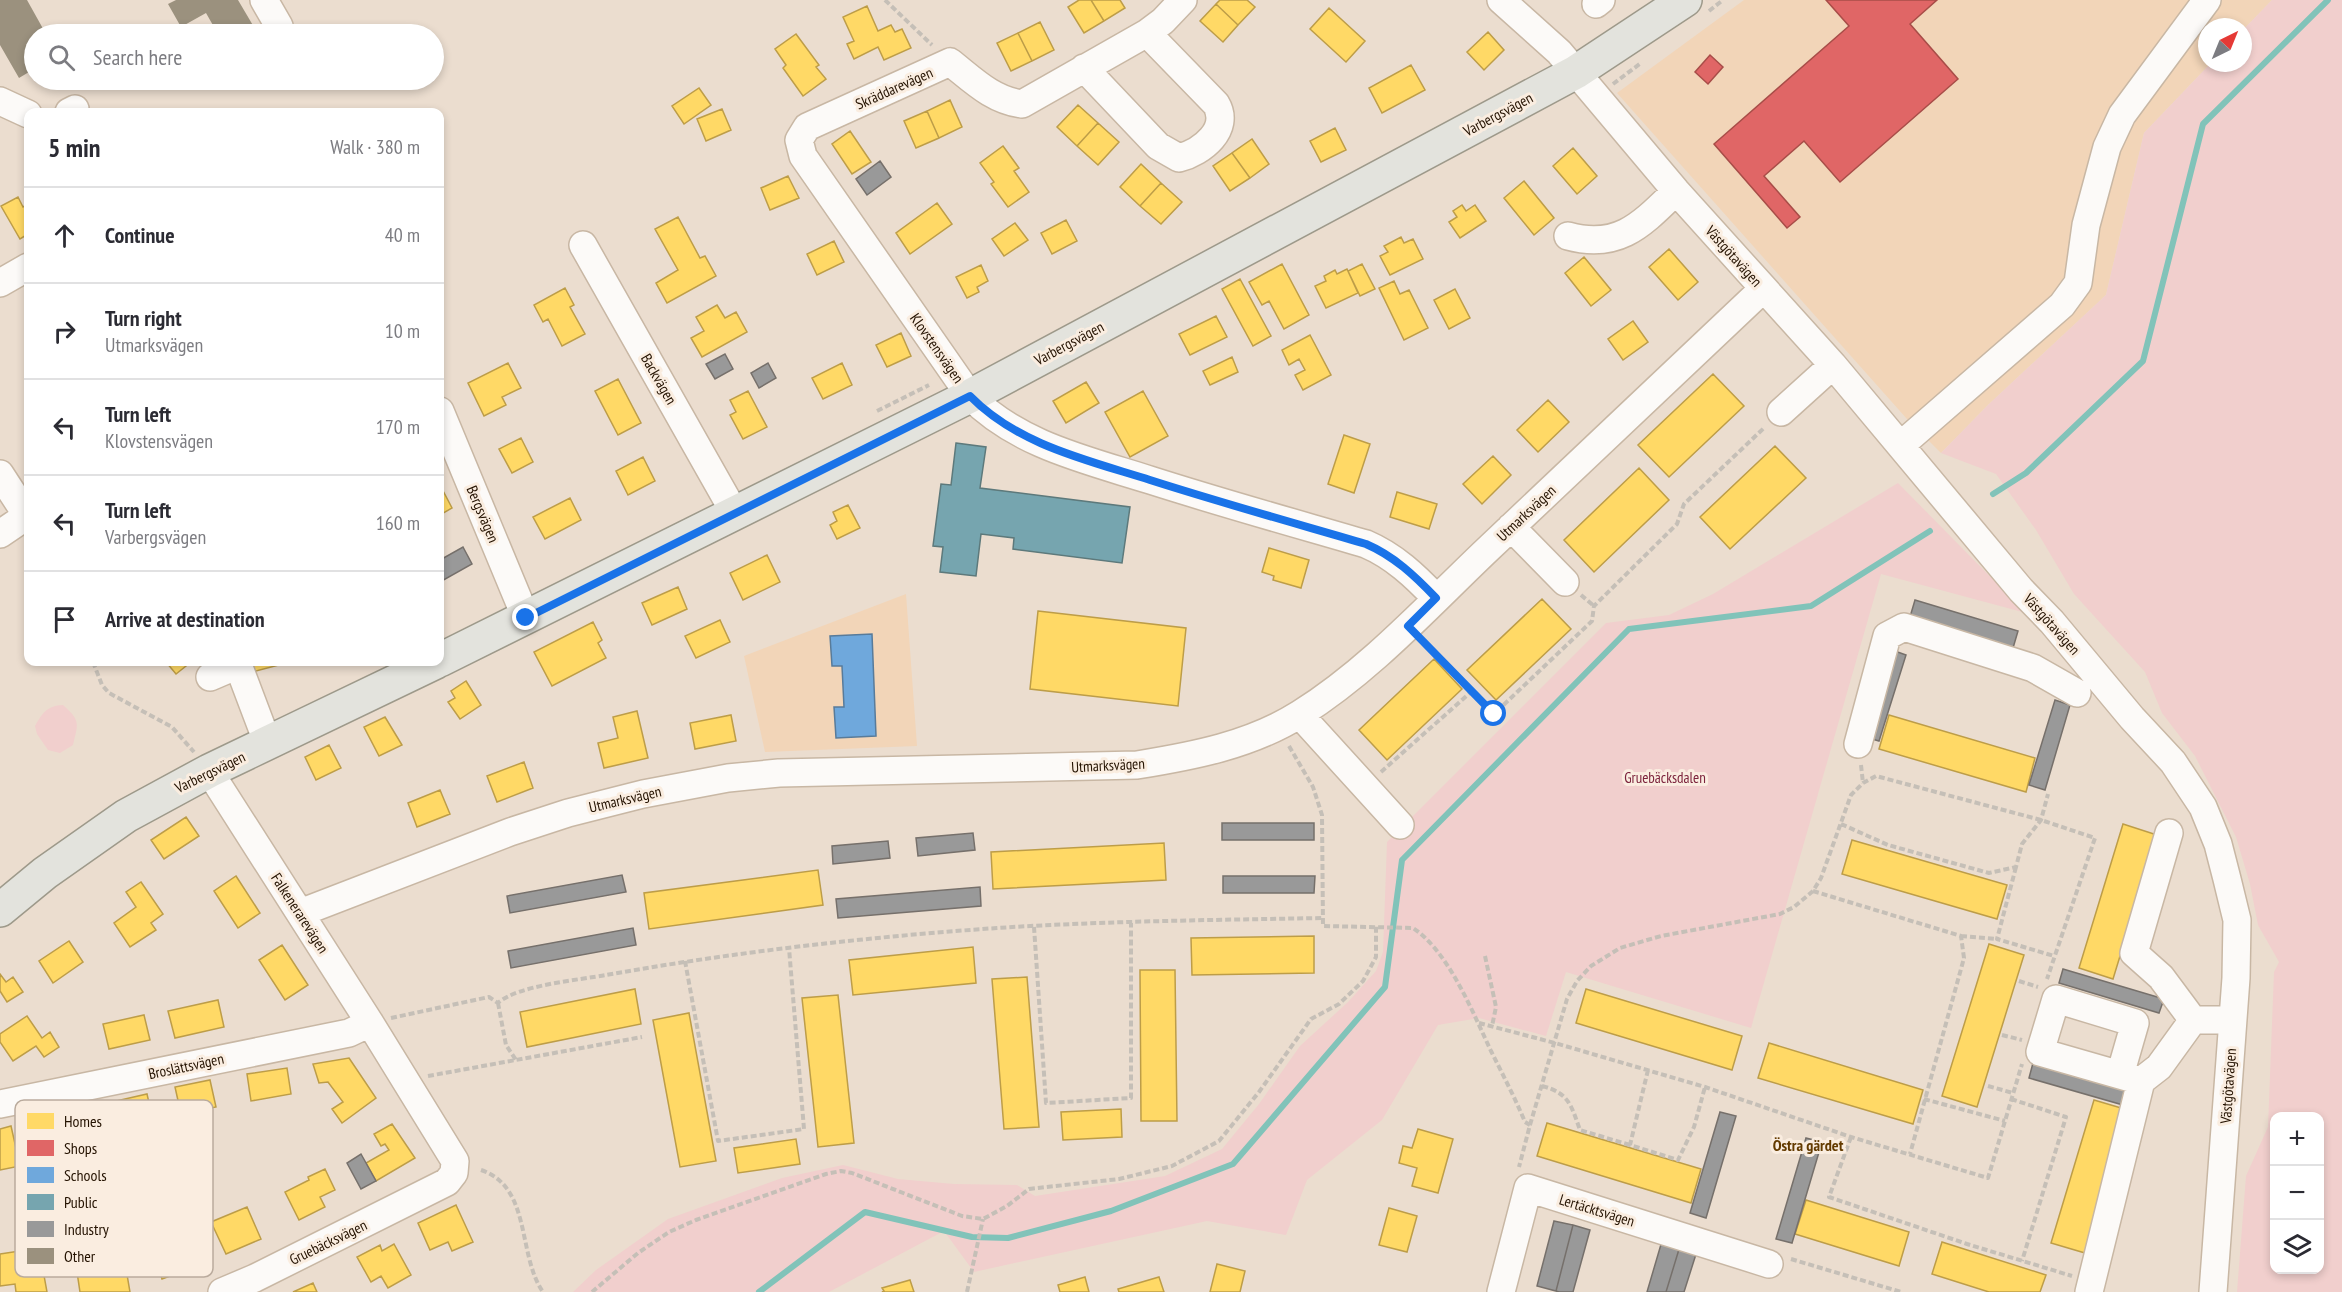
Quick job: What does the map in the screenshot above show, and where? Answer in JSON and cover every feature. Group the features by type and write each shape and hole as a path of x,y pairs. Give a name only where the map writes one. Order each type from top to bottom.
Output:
{"main road":[{"name":"Varbergsvägen","path":"444,658 970,396 1576,72 1685,0"},
{"name":"Varbergsvägen","path":"0,910 45,873 126,816 209,771 428,666"}],"street":[{"path":"264,0 278,24"},
{"name":"Skräddarevägen","path":"799,140 807,127 950,62 992,96 1022,104 1146,33 1163,21 1183,0"},
{"name":"Västgötavägen","path":"1501,0 1559,52 1676,191 1833,365 2021,590 2052,621 2132,718 2173,762 2203,807 2217,844 2236,920 2236,978 2213,1292"},
{"path":"1901,446 2062,305 2078,283 2086,225 2107,147 2122,115 2207,0"},
{"path":"1084,68 1158,146 1179,158 1188,155 1202,146 1219,129 1222,120 1220,112 1216,104 1146,33"},
{"path":"0,101 24,112"},
{"name":"Klovstensvägen","path":"799,140 803,156 970,396 987,413 1008,427 1050,448 1366,544 1386,553 1436,598"},
{"path":"1568,236 1588,241 1620,237 1676,191"},
{"name":"Backvägen","path":"583,245 734,512"},
{"path":"0,283 24,269"},
{"name":"Utmarksvägen","path":"300,913 510,832 568,813 643,794 728,778 779,773 1137,765 1190,757 1223,748 1289,721 1377,656 1763,289"},
{"path":"1781,412 1833,365"},
{"name":"Bergsvägen","path":"444,421 526,618"},
{"path":"0,474 24,510"},
{"path":"0,534 24,519"},
{"path":"1511,527 1565,582"},
{"path":"1858,744 1887,636 1904,627 2033,668 2077,693"},
{"path":"210,677 231,666"},
{"path":"238,666 268,744"},
{"path":"1289,721 1365,787 1400,825"},
{"name":"Falkenerarevägen","path":"209,771 455,1161 453,1173 447,1182 432,1190"},
{"path":"2169,833 2134,953 2161,977 2193,1020"},
{"path":"2193,1020 2232,1020"},
{"path":"2090,1287 2130,1078 2159,1067 2193,1020"},
{"name":"Broslättsvägen","path":"20,1100 348,1033 370,1023"},
{"name":"Broslättsvägen","path":"0,1104 15,1101"},
{"path":"1501,1292 1528,1188"},
{"name":"Lertäcktsvägen","path":"1528,1188 1769,1264"},
{"name":"Gruebäcksvägen","path":"222,1292 255,1278 432,1190"}],"path":[{"path":"885,0 950,62"},
{"path":"1408,626 1494,714 1593,621 1594,606 1677,524 1684,504 1781,412"},
{"path":"95,666 102,684 109,693 172,728 209,771"},
{"path":"1365,787 1472,691"},
{"path":"1289,721 1319,799 1322,815 1323,926 1403,927 1413,928 1424,936 1436,949 1479,1023 1526,1122 1530,1125"},
{"path":"1528,1188 1517,1173 1566,999 1571,989 1600,958 1620,948 1661,936 1780,914 1794,907 1813,891 1821,878 1851,795 1863,783 1876,776 2041,819 2095,838 2044,989 2019,981"},
{"path":"1998,939 2022,844 2041,819 2048,794"},
{"path":"1841,824 1888,845 1989,873 2016,867"},
{"path":"1813,891 1961,936 1998,939 2054,956"},
{"path":"498,1003 507,995 533,989 685,961 789,948 996,928 1323,918"},
{"path":"1034,927 1046,1103 1131,1098 1131,923"},
{"path":"592,1292 638,1252 669,1232 696,1220 826,1174 841,1171 852,1173 962,1216 983,1219 1007,1206 1029,1189 1119,1179 1172,1166 1219,1141 1259,1092 1311,1019 1339,1004 1363,981 1376,957 1376,926"},
{"path":"1910,1154 1964,958 1961,936"},
{"path":"685,961 718,1141 804,1129 789,948"},
{"path":"1485,956 1496,1007 1492,1026"},
{"path":"370,1023 489,997 498,1003 506,1045 516,1060"},
{"path":"1479,1023 1555,1042 1705,1087 1851,1137 1988,1178 2022,1063"},
{"path":"2002,1035 2029,1042"},
{"path":"406,1080 642,1037"},
{"path":"1630,1145 1648,1070"},
{"path":"1542,1086 1557,1090 1571,1105 1580,1130 1678,1160 1694,1127 1705,1087"},
{"path":"1988,1086 2013,1093"},
{"path":"1924,1099 2005,1121"},
{"path":"2011,1099 2066,1117 2022,1261"},
{"path":"1851,1137 1829,1197 2022,1261 2090,1287"},
{"path":"481,1170 498,1179 517,1206 531,1263 543,1292"},
{"path":"966,1292 983,1219"},
{"path":"1769,1264 1783,1256 1901,1292"}],"shaded area":[{"path":"1744,0 2272,0 2252,21 2252,18 2198,18 2198,72 2202,72 2144,133 2106,295 1988,405 1941,453 1907,419 1617,93"},
{"path":"906,594 917,746 765,752 744,656"}],"green space":[{"path":"2272,0 2342,0 2342,1292 2237,1292 2246,1176 2268,1127 2274,972 2279,962 2258,925 2250,884 2236,837 2195,756 2162,713 2145,672 2074,594 2036,530 1996,474 1941,453 1988,405 2106,295 2144,133 2202,72 2252,72 2252,21"},
{"name":"Gruebäcksdalen","path":"1898,483 2026,613 1881,574 1751,1028 1566,972 1546,1036 1479,1018 1438,1025 1382,1120 1307,1180 1286,1235 1207,1221 974,1272 944,1231 829,1292 573,1292 596,1270 668,1219 782,1178 843,1165 898,1179 954,1184 1017,1185 1035,1196 1165,1176 1222,1149 1259,1104 1300,1046 1348,1002 1376,971 1383,952 1387,842 1606,623 1669,615 1713,594"},
{"path":"63,705 73,715 77,727 73,745 60,753 48,750 37,734 35,726 46,711"}],"building: Homes":[{"path":"1079,0 1091,0 1104,21 1084,33 1068,7"},
{"path":"1091,0 1120,0 1125,8 1104,21"},
{"path":"1220,0 1247,0 1255,7 1238,25 1216,4"},
{"path":"1216,4 1238,25 1223,42 1200,21"},
{"path":"867,6 878,31 891,25 895,32 902,29 911,48 884,60 878,47 854,59 847,44 854,41 843,17"},
{"path":"1329,8 1365,41 1346,62 1310,29"},
{"path":"1040,22 1054,50 1032,61 1018,33"},
{"path":"1488,32 1504,50 1484,70 1467,52"},
{"path":"1018,33 1032,61 1011,71 997,43"},
{"path":"796,34 819,65 816,67 826,79 803,96 783,68 786,65 775,49"},
{"path":"1411,65 1425,90 1382,113 1369,88"},
{"path":"699,88 711,105 684,124 672,106"},
{"path":"950,100 962,127 939,138 927,111"},
{"path":"1078,105 1098,123 1077,146 1057,127"},
{"path":"722,109 731,130 706,141 697,119"},
{"path":"927,111 939,138 916,148 904,121"},
{"path":"1098,123 1119,142 1098,165 1077,146"},
{"path":"1335,128 1346,150 1321,162 1310,141"},
{"path":"850,131 871,162 852,174 832,144"},
{"path":"1252,139 1269,164 1250,178 1232,153"},
{"path":"1003,146 1019,168 1014,171 1029,192 1008,207 991,184 994,182 980,163"},
{"path":"1573,148 1597,176 1577,194 1553,166"},
{"path":"1232,153 1250,178 1230,191 1213,166"},
{"path":"1141,164 1161,183 1140,206 1120,187"},
{"path":"788,176 799,198 770,210 761,188"},
{"path":"1524,181 1554,218 1534,235 1504,198"},
{"path":"1161,183 1182,202 1161,224 1140,206"},
{"path":"18,197 24,206 24,236 20,239 1,206"},
{"path":"937,203 952,224 910,254 896,233"},
{"path":"1462,205 1466,211 1475,205 1486,221 1460,238 1449,222 1457,217 1453,211"},
{"path":"678,217 700,258 705,256 716,276 667,303 656,283 678,270 655,229"},
{"path":"1066,220 1077,241 1052,254 1041,233"},
{"path":"1015,223 1028,240 1004,256 992,239"},
{"path":"1401,237 1404,243 1413,239 1423,259 1390,275 1380,256 1388,252 1384,246"},
{"path":"834,241 844,262 817,275 807,254"},
{"path":"1669,249 1698,282 1678,300 1649,267"},
{"path":"1584,257 1611,290 1591,306 1565,273"},
{"path":"1282,264 1309,315 1284,329 1269,301 1262,305 1249,282"},
{"path":"1362,264 1375,289 1360,296 1348,271"},
{"path":"981,265 988,281 977,287 979,292 967,298 956,277"},
{"path":"1347,269 1358,293 1326,308 1315,286 1326,281 1324,276 1335,270 1337,274"},
{"path":"1240,279 1271,336 1253,346 1222,289"},
{"path":"1394,281 1400,294 1409,290 1428,328 1404,340 1379,288"},
{"path":"565,288 574,305 570,307 585,334 562,346 548,319 543,322 534,305"},
{"path":"1455,289 1470,318 1449,329 1434,300"},
{"path":"717,305 725,318 736,312 747,332 702,357 691,338 704,331 696,317"},
{"path":"1216,316 1227,337 1190,355 1179,334"},
{"path":"1633,321 1648,342 1623,360 1608,339"},
{"path":"901,333 911,356 887,367 876,345"},
{"path":"1310,335 1331,375 1303,390 1295,375 1305,370 1299,359 1289,365 1282,350"},
{"path":"1232,357 1238,372 1210,385 1203,371"},
{"path":"508,363 521,388 502,397 506,405 484,416 468,383"},
{"path":"842,363 852,385 823,399 812,378"},
{"path":"1713,374 1744,406 1669,477 1638,445"},
{"path":"618,379 641,423 618,435 595,391"},
{"path":"1086,382 1099,403 1066,423 1053,401"},
{"path":"748,391 767,427 743,439 730,415 736,412 730,400"},
{"path":"1143,391 1168,436 1130,457 1105,412"},
{"path":"1548,400 1569,422 1538,452 1517,430"},
{"path":"1344,435 1370,444 1354,493 1328,484"},
{"path":"521,438 533,462 512,473 499,449"},
{"path":"1775,446 1806,478 1730,549 1700,517"},
{"path":"1493,456 1511,475 1482,504 1463,484"},
{"path":"643,457 655,481 628,495 616,471"},
{"path":"1639,468 1669,500 1594,572 1564,540"},
{"path":"1397,492 1437,504 1429,529 1390,517"},
{"path":"444,493 452,508 444,513"},
{"path":"570,498 581,520 545,539 533,517"},
{"path":"848,505 860,528 837,539 830,525 837,521 833,512"},
{"path":"1269,548 1309,560 1301,588 1273,580 1274,576 1262,572"},
{"path":"767,555 780,582 743,600 730,573"},
{"path":"678,587 687,609 652,625 642,603"},
{"path":"1542,599 1571,629 1496,700 1467,670"},
{"path":"1038,611 1186,628 1178,706 1030,689"},
{"path":"720,620 730,642 696,658 685,636"},
{"path":"593,622 602,640 598,643 606,658 552,686 534,652"},
{"path":"1434,659 1462,689 1387,760 1359,730"},
{"path":"169,666 186,666 176,674"},
{"path":"250,666 275,666 252,672"},
{"path":"466,681 481,705 460,719 448,702 455,698 451,691"},
{"path":"637,711 648,758 604,768 598,743 618,738 613,717"},
{"path":"731,715 736,741 695,749 690,723"},
{"path":"1889,715 2035,758 2026,792 1879,749"},
{"path":"385,717 402,745 379,756 364,727"},
{"path":"329,745 341,768 316,780 305,757"},
{"path":"524,762 533,788 497,802 487,776"},
{"path":"440,790 450,814 417,827 408,803"},
{"path":"186,817 199,836 164,859 151,840"},
{"path":"2123,824 2157,835 2113,979 2079,968"},
{"path":"1852,840 2007,885 1997,919 1842,874"},
{"path":"1164,843 1166,880 993,889 991,852"},
{"path":"818,870 823,905 649,929 644,893"},
{"path":"236,876 260,913 238,928 214,891"},
{"path":"141,882 163,914 151,923 156,930 130,947 114,923 136,907 126,892"},
{"path":"1314,936 1314,973 1192,975 1191,938"},
{"path":"69,941 83,962 53,983 39,961"},
{"path":"1989,944 2024,955 1977,1107 1942,1096"},
{"path":"282,945 308,985 285,1000 259,960"},
{"path":"973,947 976,983 853,995 849,960"},
{"path":"1140,970 1175,970 1177,1121 1141,1121"},
{"path":"0,974 6,982 13,977 23,992 7,1002 0,991"},
{"path":"1027,977 1039,1127 1004,1129 992,979"},
{"path":"635,989 641,1024 527,1047 520,1012"},
{"path":"1586,989 1742,1036 1732,1070 1576,1023"},
{"path":"838,995 854,1143 818,1147 802,998"},
{"path":"218,1000 224,1027 175,1038 168,1011"},
{"path":"689,1013 716,1161 680,1167 653,1020"},
{"path":"144,1015 150,1040 109,1049 103,1024"},
{"path":"27,1016 42,1038 50,1032 59,1047 44,1057 36,1046 13,1061 0,1042 0,1034"},
{"path":"1769,1043 1923,1090 1913,1124 1758,1078"},
{"path":"349,1058 376,1098 342,1123 332,1109 343,1102 328,1082 319,1083 313,1064"},
{"path":"287,1068 291,1094 251,1101 247,1074"},
{"path":"210,1080 216,1107 213,1108 213,1100 178,1100 175,1087"},
{"path":"147,1094 148,1100 120,1100"},
{"path":"2094,1100 2128,1110 2085,1253 2051,1243"},
{"path":"1121,1109 1122,1137 1063,1140 1061,1112"},
{"path":"1547,1123 1701,1169 1691,1203 1537,1156"},
{"path":"392,1124 415,1158 376,1181 366,1163 389,1150 385,1144 381,1146 374,1134"},
{"path":"11,1126 15,1144 15,1167 0,1170 0,1129"},
{"path":"1418,1129 1453,1139 1438,1193 1412,1186 1417,1168 1399,1163 1403,1146 1412,1148"},
{"path":"796,1139 800,1164 738,1173 734,1148"},
{"path":"325,1169 335,1190 320,1197 325,1207 299,1220 285,1192"},
{"path":"1806,1200 1909,1232 1899,1266 1795,1234"},
{"path":"456,1205 473,1242 452,1251 448,1242 430,1250 418,1223"},
{"path":"247,1207 261,1239 226,1254 213,1226 213,1221"},
{"path":"1389,1208 1417,1216 1407,1252 1379,1245"},
{"path":"1942,1242 2046,1275 2040,1292 1989,1292 1932,1274"},
{"path":"394,1244 411,1275 388,1288 381,1276 371,1282 357,1257 380,1245 382,1251"},
{"path":"15,1252 15,1277 44,1277 47,1292 16,1292 15,1284 0,1286 0,1254"},
{"path":"1217,1264 1245,1271 1240,1292 1210,1292"},
{"path":"78,1277 127,1277 130,1292 80,1292"},
{"path":"1085,1277 1089,1292 1060,1292 1058,1285"},
{"path":"1159,1277 1164,1292 1119,1292 1118,1289"},
{"path":"910,1280 914,1292 882,1292 884,1291 882,1288"},
{"path":"313,1283 317,1292 293,1292"}],"building: Shops":[{"path":"1826,0 1937,0 1910,24 1958,79 1840,182 1804,141 1764,176 1800,217 1787,228 1714,144 1849,26"},
{"path":"1710,55 1723,67 1708,84 1695,72"}],"building: Schools":[{"path":"872,634 876,736 836,738 834,707 844,707 842,666 832,666 830,636"}],"building: Public":[{"path":"956,443 986,447 980,488 1130,507 1122,563 1013,549 1014,538 981,534 976,576 940,572 943,547 933,546 941,484 951,485"}],"building: Industry":[{"path":"880,161 891,177 867,195 856,179"},
{"path":"725,354 733,369 715,379 706,364"},
{"path":"768,363 776,378 759,388 751,373"},
{"path":"463,547 472,564 444,580 444,558"},
{"path":"1915,600 2018,631 2013,648 1910,617"},
{"path":"1892,650 1906,655 1879,741 1865,737"},
{"path":"2055,700 2070,705 2045,790 2029,785"},
{"path":"1222,823 1314,823 1314,840 1222,840"},
{"path":"973,833 975,850 918,856 916,838"},
{"path":"888,841 890,858 833,864 832,846"},
{"path":"622,875 626,892 510,913 507,896"},
{"path":"1223,876 1315,876 1314,893 1223,893"},
{"path":"980,887 981,906 838,918 836,899"},
{"path":"633,928 636,945 511,968 508,951"},
{"path":"2063,969 2164,999 2159,1013 2059,983"},
{"path":"2033,1063 2134,1093 2130,1107 2029,1078"},
{"path":"1720,1112 1736,1116 1706,1218 1690,1213"},
{"path":"1806,1138 1822,1142 1792,1243 1776,1239"},
{"path":"361,1154 376,1181 361,1189 347,1163"},
{"path":"1554,1221 1573,1225 1556,1291 1537,1286"},
{"path":"1573,1225 1590,1230 1573,1292 1559,1292 1556,1291"},
{"path":"1662,1241 1680,1246 1666,1292 1647,1292"},
{"path":"1680,1246 1697,1251 1684,1292 1666,1292"}],"building: Other":[{"path":"0,0 27,0 40,24 24,24 24,75 19,78 0,45"},
{"path":"176,0 238,0 252,24 212,24 206,13 186,24 179,24 168,4"}],"waterway":[{"path":"1993,494 2026,473 2143,361 2203,124 2328,0"},
{"path":"759,1292 865,1212 972,1237 1008,1238 1111,1211 1233,1164 1385,987 1402,860 1629,629 1811,606 1930,531"}],"district":[{"name":"Östra gärdet","path":"1808,1145"}],"route":[{"path":"526,618 970,396 987,413 1008,427 1050,448 1366,544 1386,553 1421,582 1436,598 1408,626 1494,714"}]}
